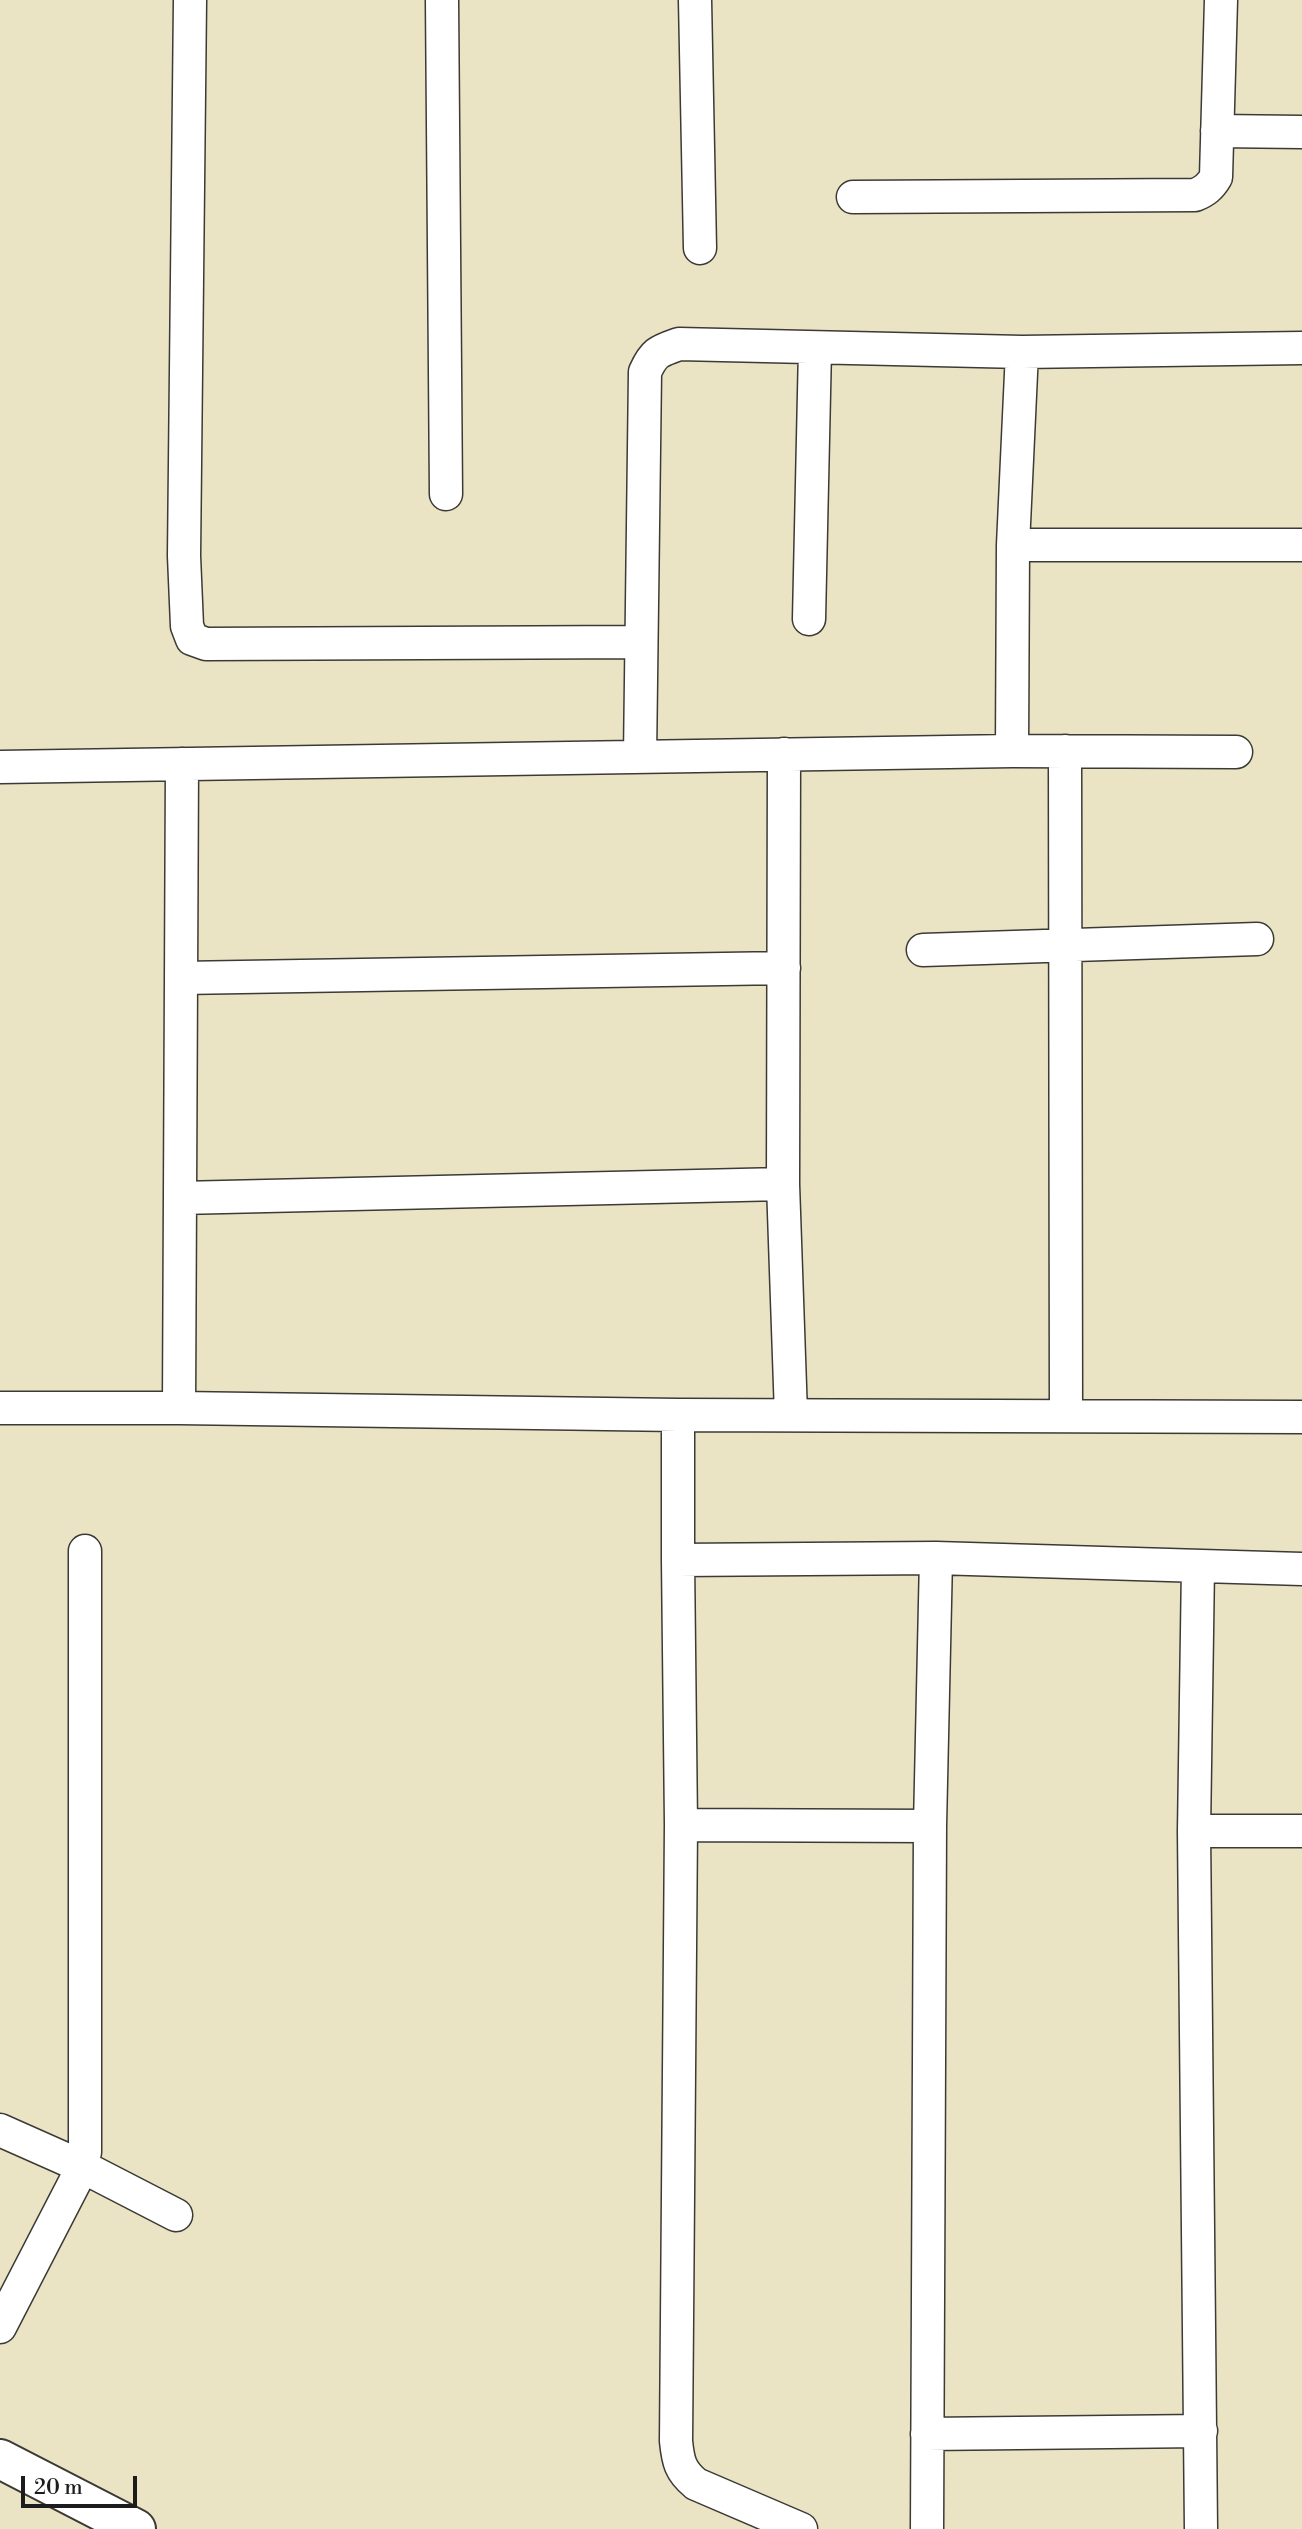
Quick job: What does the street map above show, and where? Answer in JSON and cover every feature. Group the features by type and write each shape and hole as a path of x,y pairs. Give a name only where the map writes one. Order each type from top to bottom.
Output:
{"main road":[{"path":"0,2459 136,2529"}],"street":[{"path":"190,0 184,556 187,626 192,639 206,644 642,642"},
{"path":"442,0 446,494"},
{"path":"695,0 700,247"},
{"path":"853,197 1195,195 1210,186 1216,177 1221,0"},
{"path":"1217,131 1302,132"},
{"path":"639,757 645,372 652,356 663,349 680,344 1022,352 1302,348"},
{"path":"810,618 815,348"},
{"path":"1012,751 1013,545 1022,352"},
{"path":"1013,545 1302,545"},
{"path":"0,767 1012,751 1236,752"},
{"path":"1065,751 1066,1416"},
{"path":"784,754 783,1184 791,1415"},
{"path":"179,1408 182,764"},
{"path":"923,950 1257,939"},
{"path":"181,978 784,968"},
{"path":"180,1198 783,1184"},
{"path":"0,1408 678,1415 1302,1417"},
{"path":"678,1415 681,1825 676,2441 678,2464 696,2484 801,2529"},
{"path":"0,2327 77,2179 85,2152 85,1551"},
{"path":"678,1560 936,1558 1302,1569"},
{"path":"927,2529 930,1826 936,1558"},
{"path":"1198,1566 1194,1831 1201,2529"},
{"path":"681,1825 930,1826"},
{"path":"1194,1831 1302,1831"},
{"path":"0,2130 82,2166 176,2215"},
{"path":"927,2434 1201,2431"}]}
